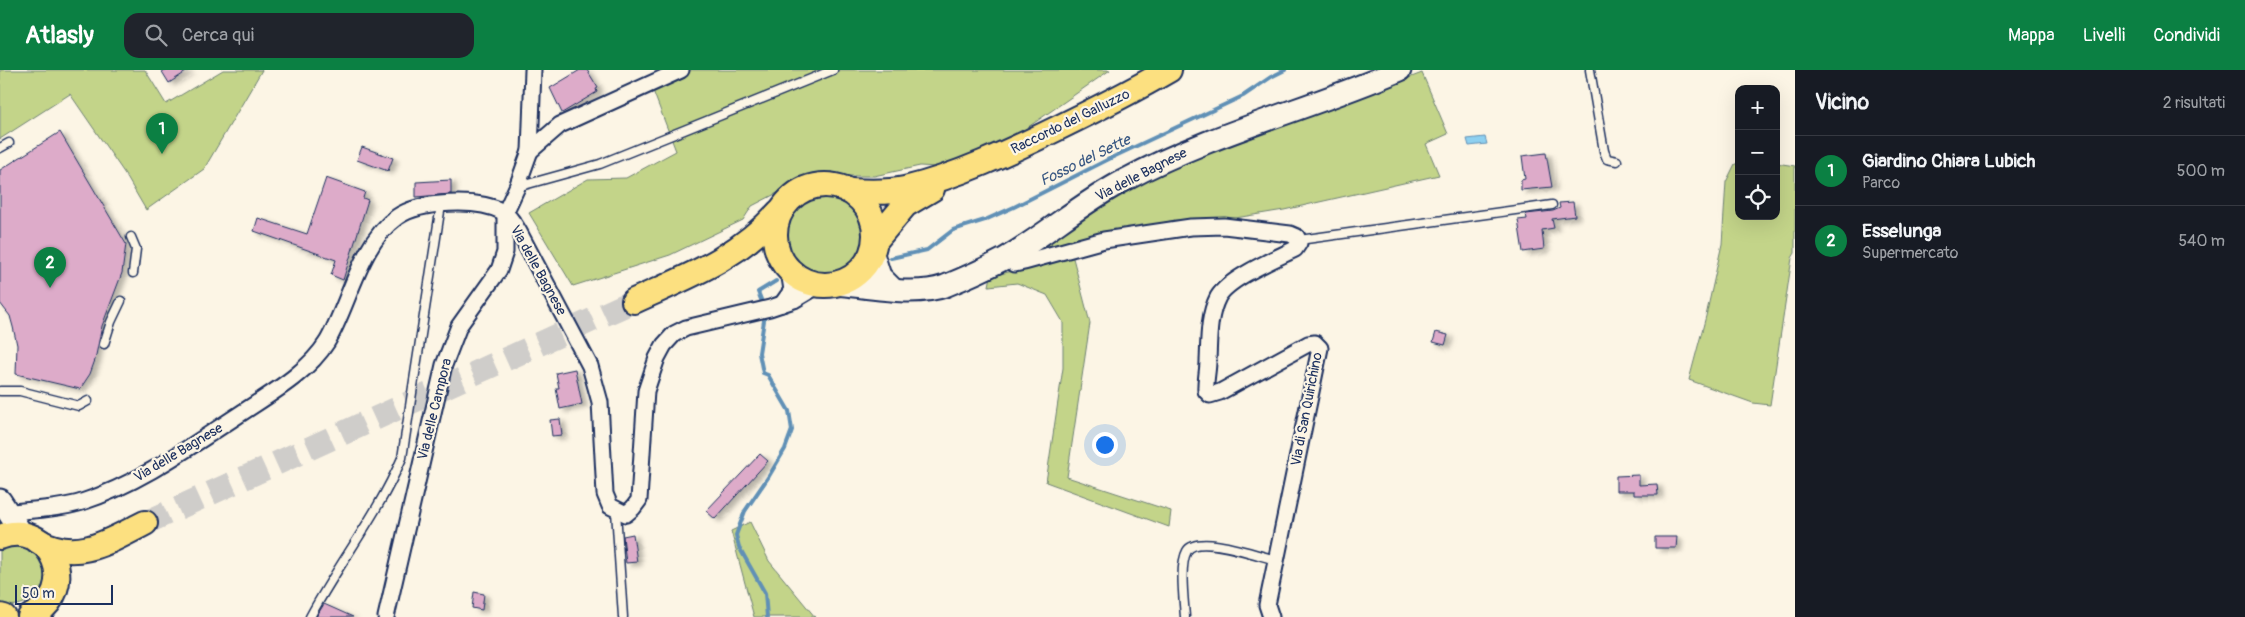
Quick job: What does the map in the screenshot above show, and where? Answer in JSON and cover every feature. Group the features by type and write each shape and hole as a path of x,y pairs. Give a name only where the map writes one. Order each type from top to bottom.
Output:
{"main road":[{"name":"Raccordo del Galluzzo","path":"848,191 878,192 905,189 968,168 1027,143 1132,92 1169,70"},
{"name":"Via delle Bagnese","path":"827,285 914,291 935,290 963,279 1005,258 1082,204 1124,180 1186,149 1357,88 1400,70"},
{"name":"Raccordo del Galluzzo","path":"874,248 905,205 968,168"},
{"path":"634,300 714,265 744,246 780,211 790,198 800,191 816,186 836,186 848,191 865,205 871,215 874,226 874,248 880,276 893,289"},
{"path":"780,211 776,221 774,237 785,266"},
{"path":"714,265 748,257 764,258 785,266 800,279 827,285 854,276 874,248"},
{"path":"4,507 20,538 52,554 57,566 58,580 55,593 34,614"},
{"path":"20,538 50,548 71,551 100,545 145,523"},
{"path":"34,614 67,577 100,545"},
{"path":"0,616 4,617"}],"street":[{"path":"505,212 530,152 533,70"},
{"path":"530,152 560,125 681,70"},
{"name":"Via delle Bagnese","path":"4,507 60,507 82,502 115,489 180,453 270,394 312,362 327,341 358,273 380,233 397,217 422,206 463,203 488,205 505,212 520,232 590,366 600,402 605,494 610,506 616,511"},
{"name":"Via delle Campora","path":"386,617 444,365 459,326 499,270 505,252 505,212"},
{"path":"1005,258 1015,264 1104,240 1191,227 1224,226 1290,234 1299,240"},
{"name":"Via di San Quirichino","path":"1271,617 1267,605 1320,348 1315,344 1308,344 1220,392 1210,395 1206,391 1205,385 1208,376 1208,337 1213,309 1219,296 1241,277 1295,249 1299,240"},
{"path":"776,306 792,290 785,266"},
{"path":"616,511 626,514 638,500 646,391 657,358 664,345 674,334 686,328 776,306 827,285"}],"lane":[{"path":"517,187 600,164 833,70"},
{"path":"1590,70 1604,151 1607,159 1617,161"},
{"path":"0,148 9,143"},
{"path":"310,617 327,585 390,488 402,458 441,205"},
{"path":"1299,240 1552,205"},
{"path":"131,237 136,249 133,273"},
{"path":"104,344 111,322 121,301"},
{"path":"0,391 20,391 79,406 88,400"},
{"path":"616,511 623,617"},
{"path":"1185,617 1184,568 1187,551 1193,545 1208,543 1276,560"}],"green space":[{"path":"0,70 145,70 166,104 223,70 262,70 204,169 146,210 125,174 70,94 0,139"},
{"path":"685,70 1110,70 968,169 920,166 874,176 810,176 752,206 743,220 670,255 573,286 529,213 588,179 626,178 676,151 652,88"},
{"path":"1422,73 1448,134 1426,144 1439,175 1284,210 1229,219 1175,220 1076,242 1073,258 1090,323 1067,477 1171,511 1169,527 1046,482 1063,368 1063,322 1047,295 1017,283 989,286 991,276 1013,271 1031,246 1160,172 1232,140 1344,103"},
{"path":"1735,164 1735,220 1780,220 1780,164 1795,166 1795,253 1792,258 1770,405 1753,403 1689,380 1722,244 1726,182"},
{"path":"825,193 841,196 855,205 864,219 867,235 864,251 855,265 841,274 825,277 809,274 795,265 786,251 783,235 786,219 795,205 809,196"},
{"path":"750,522 769,561 815,617 754,617 731,531"},
{"path":"10,546 29,549 40,556 46,567 45,580 39,591 29,600 16,605 0,604 0,549"}],"water":[{"path":"1485,137 1487,144 1469,146 1467,139"}],"building":[{"path":"161,70 189,70 169,83"},
{"path":"580,70 587,70 598,88 596,89 597,92 562,113 550,88"},
{"path":"60,132 126,244 122,273 102,326 95,360 90,374 80,389 16,374 17,345 13,327 10,316 0,303 0,170"},
{"path":"362,147 393,158 388,171 357,160"},
{"path":"1546,153 1552,187 1521,190 1521,180 1525,179 1522,156"},
{"path":"326,178 365,192 363,198 368,200 343,280 331,275 336,260 254,231 258,218 307,234"},
{"path":"451,180 451,194 416,197 416,182"},
{"path":"1573,202 1575,216 1552,219 1554,228 1542,230 1544,249 1523,252 1518,220 1527,219 1526,214 1553,211 1560,208 1559,203"},
{"path":"1436,332 1448,335 1445,345 1433,342"},
{"path":"575,369 582,404 560,409 556,388 559,388 556,373"},
{"path":"560,419 562,435 552,436 550,420"},
{"path":"760,454 768,461 715,519 706,511"},
{"path":"1639,475 1639,485 1657,484 1658,495 1634,495 1634,491 1616,491 1616,476"},
{"path":"633,534 637,562 626,563 623,536"},
{"path":"1655,537 1677,537 1676,548 1655,548"},
{"path":"474,592 484,594 482,610 472,608"},
{"path":"324,604 353,617 316,617"}],"waterway":[{"name":"Fosso del Sette","path":"891,258 927,250 953,230 985,220 1014,207 1111,158 1243,96 1285,70"},
{"name":"Fosso del Sette","path":"764,307 758,292 776,281"},
{"name":"Fosso del Sette","path":"765,314 759,353 763,373 768,375 789,411 792,430 785,449 745,511 736,535 739,547 765,593 767,617"}],"tunnel":[{"path":"145,523 634,301"}],"place":[{"name":"Giardino Chiara Lubich","path":"162,154"},
{"name":"Esselunga","path":"50,288"}]}
